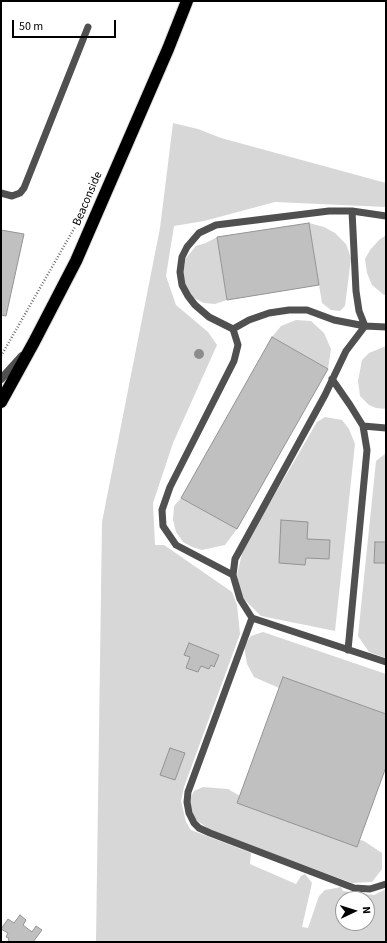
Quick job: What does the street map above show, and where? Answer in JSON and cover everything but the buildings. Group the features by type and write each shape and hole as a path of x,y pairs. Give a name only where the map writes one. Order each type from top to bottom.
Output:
{"highway":[{"name":"Beaconside","path":"1,402 76,261 165,56 187,1"}],"street":[{"path":"1,379 34,342"}],"lane":[{"path":"1,193 12,196 20,193 24,188 88,27"},
{"path":"233,575 176,545 164,526 162,510 170,487 234,361 238,345 233,329 209,317 195,305 188,296 182,286 180,272 182,257 187,247 199,233 216,225 329,211 352,211 386,216"},
{"path":"352,211 356,291 359,311 365,326"},
{"path":"233,329 249,320 289,310 307,310 334,320 365,326 386,327"},
{"path":"365,326 346,351 235,559 233,575 240,600 252,618 386,662"},
{"path":"332,379 364,426 367,450 348,650"},
{"path":"364,426 386,428"},
{"path":"252,618 188,792 187,802 189,813 194,823 199,828 210,833 354,888 370,889 386,884"}],"path":[{"path":"1,356 78,223"}],"shaded area":[{"path":"173,123 198,129 221,138 386,183 386,207 275,202 204,221 174,226 166,276 176,305 208,332 217,345 173,443 153,503 155,545 164,545 232,592 237,605 240,634 184,787 181,801 186,822 191,830 251,853 250,864 296,884 301,876 305,874 312,883 302,927 308,928 319,896 325,890 341,887 343,891 335,891 335,931 375,931 375,894 386,889 386,942 96,942 102,522 160,228"},
{"path":"309,223 324,227 335,233 346,244 351,258 345,306 340,311 331,310 322,303"},
{"path":"386,235 386,295 384,295 372,285 367,273 365,259 370,250"},
{"path":"217,237 227,300 215,304 204,303 192,297 185,286 183,272 186,258 196,246"},
{"path":"296,320 311,321 324,333 331,349 328,369 272,337 281,326"},
{"path":"386,346 386,409 376,408 369,405 360,396 358,381 362,360 369,353"},
{"path":"325,417 342,420 349,429 355,444 335,631 261,616 242,597 237,575 243,549 317,422"},
{"path":"386,453 386,658 369,652 358,636 376,461"},
{"path":"181,498 237,529 225,545 202,550 183,542 176,532 173,520 174,506"},
{"path":"263,632 386,674 386,714 283,677 279,688 254,677 247,664 244,646 251,636"},
{"path":"203,787 228,789 240,796 237,803 364,841 382,853 382,869 372,882 352,883 210,830 195,819 189,801 194,791"}]}
